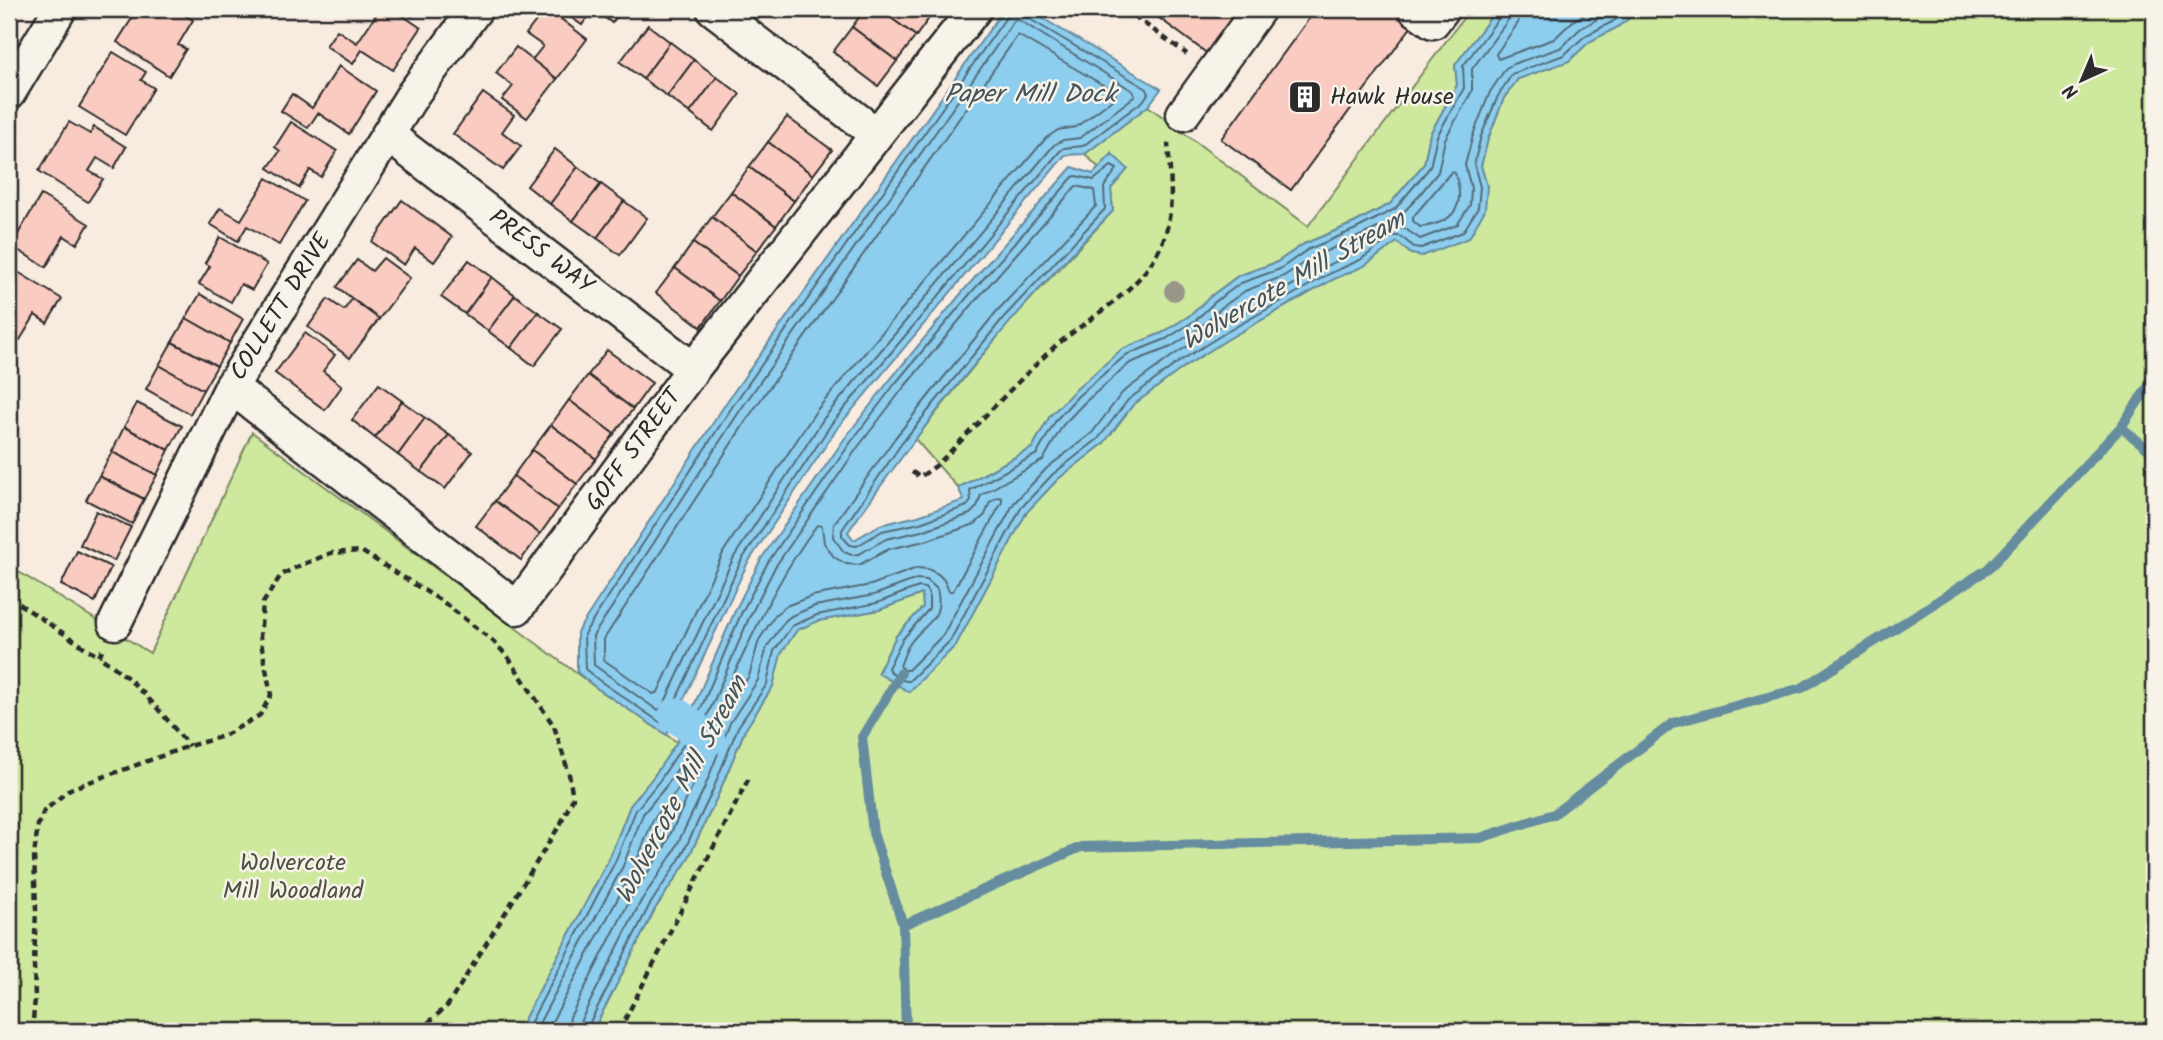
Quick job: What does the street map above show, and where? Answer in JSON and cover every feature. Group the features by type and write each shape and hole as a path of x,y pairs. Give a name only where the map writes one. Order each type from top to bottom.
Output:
{"street":[{"path":"9,93 60,9"},
{"name":"COLLETT DRIVE","path":"115,624 231,387 413,94 476,9"},
{"path":"713,9 876,134"},
{"name":"GOFF STREET","path":"231,387 517,608 693,369 975,9"},
{"path":"1183,114 1259,9"},
{"path":"1415,9 1433,22 1443,9"},
{"name":"PRESS WAY","path":"388,135 693,369"}],"path":[{"path":"1124,9 1213,73"},
{"path":"912,472 920,477 937,465 1053,349 1134,286 1148,268 1164,237 1172,205 1168,133 1183,114"},
{"path":"32,1031 35,999 34,855 38,825 44,811 70,789 224,736 260,715 271,695 260,637 263,603 281,575 331,553 361,551 451,608 493,641 508,657 554,726 569,774 573,798 561,823 449,1005 419,1031"},
{"path":"9,597 111,664 155,706 189,746"},
{"path":"99,657 115,624"},
{"path":"619,1031 749,778"}],"green space":[{"path":"1470,9 1497,9 1455,65 1457,85 1430,134 1424,164 1390,204 1304,244 1277,262 1238,276 1192,314 1162,333 1122,349 1050,416 1032,448 958,488 915,439 1010,321 1113,211 1112,154 1099,168 1085,154 1148,106 1308,226"},
{"path":"1642,9 2154,9 2154,1031 593,1031 655,909 687,861 745,730 773,686 780,654 797,630 818,621 879,610 922,594 923,607 896,636 878,672 909,691 956,645 1026,513 1058,479 1103,444 1133,405 1184,367 1228,339 1334,279 1364,266 1397,242 1411,254 1487,186 1481,166 1488,139 1504,98 1518,79 1569,61 1589,42 1616,28"},
{"name":"Wolvercote Mill Woodland","path":"252,432 595,687 677,742 630,806 609,859 518,1031 9,1031 9,566 150,653"}],"water":[{"name":"Paper Mill Dock","path":"1004,9 1027,9 1161,89 1148,106 1085,154 1065,155 838,427 747,564 667,735 577,672 577,632 728,400"},
{"name":"Wolvercote Mill Stream","path":"1497,9 1642,9 1616,28 1589,42 1569,61 1518,79 1504,98 1488,139 1481,166 1487,186 1485,210 1469,238 1422,256 1411,254 1397,242 1364,266 1334,279 1228,339 1184,367 1133,405 1103,444 1058,479 1026,513 956,645 909,692 878,673 896,636 923,607 922,594 879,610 818,621 797,630 781,654 773,686 745,730 687,861 655,909 593,1031 518,1031 609,859 630,806 677,742 761,559 845,438 889,381 964,290 1072,167 1093,174 1112,154 1128,169 1111,189 1113,211 1041,286 941,406 848,532 854,540 880,525 918,516 964,500 958,488 1032,448 1050,416 1122,349 1162,333 1192,314 1238,276 1277,262 1304,244 1390,204 1424,164 1430,134 1457,85 1455,65"}],"building":[{"path":"138,9 175,9 193,20 178,45 186,49 169,76 117,42"},
{"path":"380,9 393,9 421,28 393,70 362,50 353,64 326,46 337,30 357,43"},
{"path":"402,9 417,9 412,16"},
{"path":"545,9 587,39 557,79 532,60 543,46 526,34"},
{"path":"559,9 593,9 582,25"},
{"path":"593,9 622,9 612,23"},
{"path":"787,9 802,9 797,16"},
{"path":"865,9 879,9 916,36 897,61 852,27"},
{"path":"879,9 932,9 935,10 916,36"},
{"path":"1147,9 1241,9 1208,54"},
{"name":"Hawk House","path":"1316,9 1394,9 1414,23 1291,190 1221,139"},
{"path":"648,25 670,42 643,79 620,62"},
{"path":"852,27 897,61 878,86 833,52"},
{"path":"670,42 694,60 667,96 643,79"},
{"path":"516,47 557,79 527,118 502,100 513,86 496,73"},
{"path":"113,52 146,72 141,80 154,88 125,135 79,107"},
{"path":"694,60 717,77 690,113 667,96"},
{"path":"339,66 376,91 349,134 318,113 308,128 281,111 292,94 312,108"},
{"path":"717,77 740,94 713,131 690,113"},
{"path":"483,93 514,115 502,132 521,146 503,170 453,134"},
{"path":"787,117 832,150 813,175 768,142"},
{"path":"69,122 90,134 94,127 126,147 114,168 97,158 89,171 103,179 88,202 39,171"},
{"path":"291,122 337,151 321,177 310,170 299,188 268,168 280,151 275,147"},
{"path":"768,142 813,175 794,201 749,167"},
{"path":"555,149 578,167 550,204 527,186"},
{"path":"578,167 601,184 573,221 550,204"},
{"path":"749,167 794,201 776,226 731,192"},
{"path":"267,178 305,201 279,245 247,226 238,241 210,224 220,208 241,220"},
{"path":"601,184 624,201 597,238 573,221"},
{"path":"731,192 776,226 757,251 712,217"},
{"path":"41,195 89,224 77,244 64,236 46,267 11,246"},
{"path":"402,200 452,237 434,262 415,248 404,265 372,242"},
{"path":"624,201 647,218 620,255 597,238"},
{"path":"712,217 757,251 738,276 693,243"},
{"path":"220,237 267,264 252,290 241,284 231,302 199,284 210,266 205,263"},
{"path":"693,243 738,276 720,301 675,268"},
{"path":"383,258 410,278 379,319 337,287 357,260 372,271"},
{"path":"469,260 492,277 465,314 441,297"},
{"path":"675,268 720,301 701,327 656,293"},
{"path":"13,269 62,299 47,323 35,315 20,340 9,334 9,277"},
{"path":"492,277 515,295 488,331 465,314"},
{"path":"200,294 243,319 230,343 186,318"},
{"path":"515,295 538,312 511,348 488,331"},
{"path":"328,299 344,310 352,299 379,319 350,358 308,327"},
{"path":"538,312 562,329 534,366 511,348"},
{"path":"186,318 230,343 217,366 172,342"},
{"path":"305,333 335,355 323,371 342,386 325,410 275,373"},
{"path":"172,342 217,366 203,390 159,365"},
{"path":"607,350 652,383 633,409 588,375"},
{"path":"159,365 203,390 190,414 146,389"},
{"path":"588,375 633,409 614,434 569,400"},
{"path":"379,384 402,401 375,438 352,420"},
{"path":"569,400 614,434 596,459 551,425"},
{"path":"402,401 425,418 398,455 375,438"},
{"path":"137,403 182,426 169,450 124,427"},
{"path":"425,418 449,435 421,472 398,455"},
{"path":"551,425 596,459 577,484 532,450"},
{"path":"124,427 169,450 157,475 112,452"},
{"path":"449,435 472,452 445,489 421,472"},
{"path":"532,450 577,484 558,509 513,476"},
{"path":"112,452 157,475 144,499 99,476"},
{"path":"99,476 144,499 132,524 86,500"},
{"path":"513,476 558,509 540,534 495,501"},
{"path":"495,501 540,534 521,560 476,526"},
{"path":"96,511 131,527 114,561 80,545"},
{"path":"77,551 111,567 95,602 61,585"}],"waterway":[{"path":"2154,378 2121,427 2154,454"},
{"path":"903,925 1081,847 1480,838 1554,814 1673,723 1802,688 1988,569 2121,427"},
{"path":"901,673 862,737 873,833 903,925 906,1031"},
{"name":"Wolvercote Mill Stream","path":"676,715 708,739"}],"place":[{"name":"Hawk House","path":"1305,97"}]}
